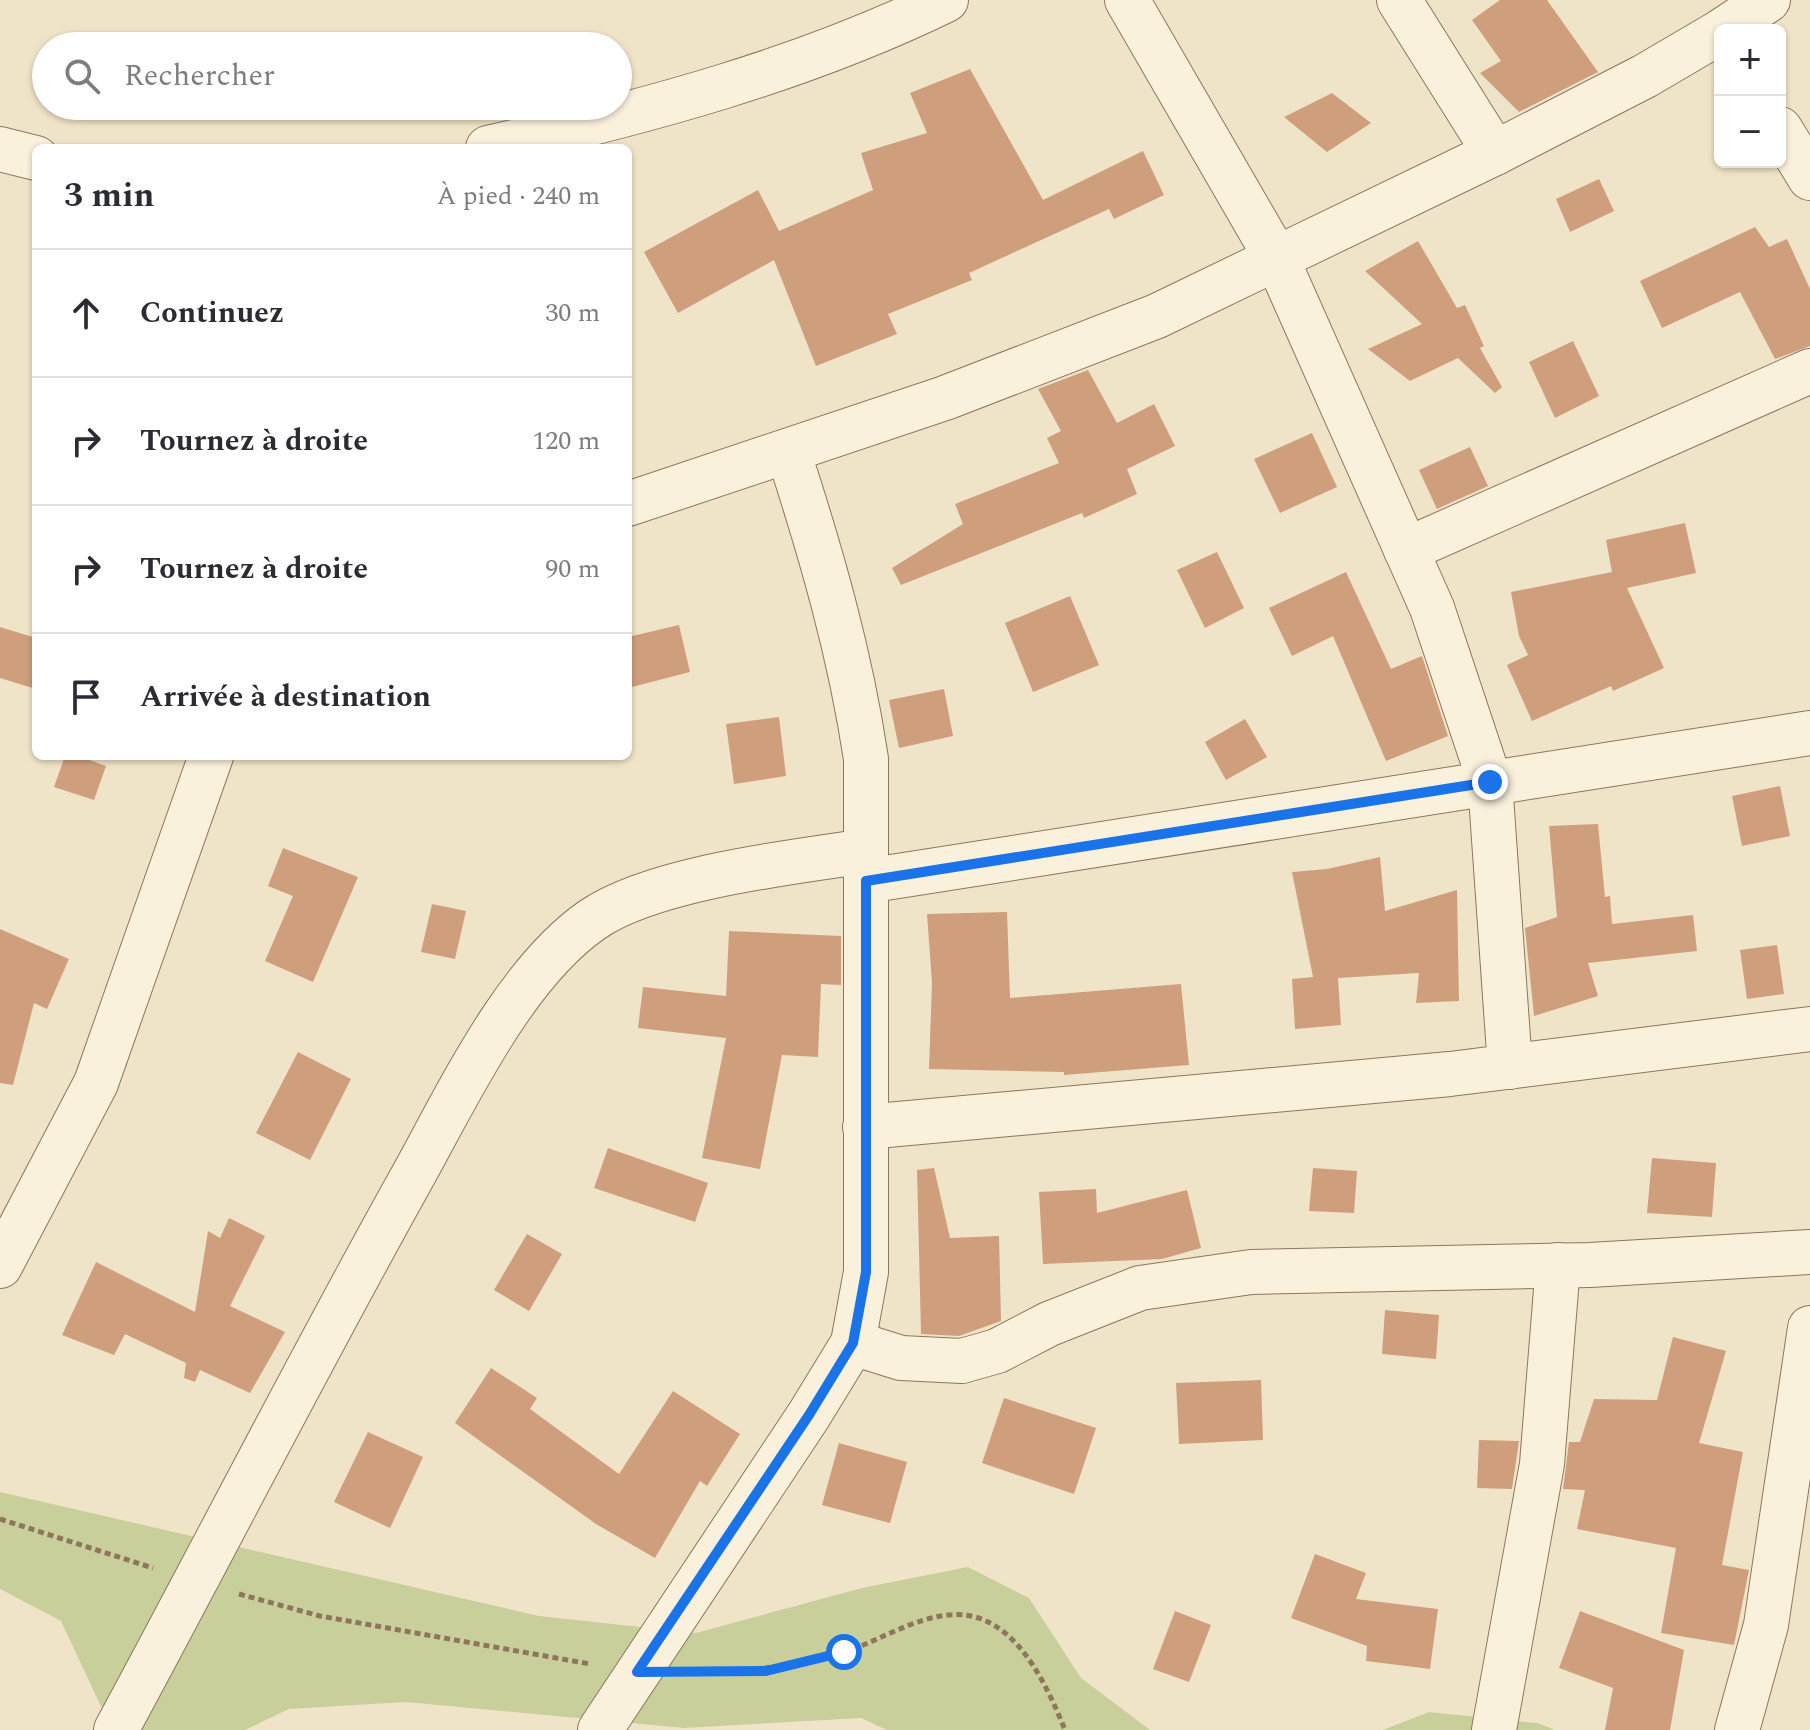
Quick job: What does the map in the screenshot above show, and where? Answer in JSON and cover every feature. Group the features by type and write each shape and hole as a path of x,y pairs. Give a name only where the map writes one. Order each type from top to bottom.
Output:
{"street":[{"path":"632,114 765,76 946,0"},
{"path":"1127,0 1277,259 1432,608 1490,782 1510,1067"},
{"path":"1399,0 1495,153"},
{"path":"1732,24 1768,0"},
{"path":"632,503 945,398 1157,316 1495,153 1645,76 1714,35"},
{"path":"506,144 610,120"},
{"path":"1786,139 1810,178"},
{"path":"0,149 32,157"},
{"path":"1406,550 1810,371"},
{"path":"600,1730 809,1415 853,1343 866,1272 866,759 854,679 831,584 788,451"},
{"path":"116,1730 197,1582 316,1349 479,1058 553,951 594,918 627,901 719,877 866,866 1490,782 1810,733"},
{"path":"0,1266 96,1083 210,760"},
{"path":"865,1127 1510,1067 1810,1029"},
{"path":"853,1343 901,1358 962,1361 997,1351 1049,1324 1140,1288 1251,1272 1558,1265 1810,1252"},
{"path":"1494,1730 1542,1464 1558,1265"},
{"path":"1737,1730 1766,1625 1810,1328"}],"path":[{"path":"0,1519 197,1582 320,1616 637,1672 766,1671 844,1652 949,1614 993,1622 1023,1652 1050,1693 1065,1730"}],"green space":[{"path":"0,1492 539,1616 696,1633 862,1588 968,1567 1029,1598 1081,1678 1150,1730 887,1730 861,1718 684,1728 406,1702 289,1709 245,1730 112,1730 61,1621 0,1589"},
{"path":"1429,1712 1537,1723 1555,1730 1383,1730"}],"building":[{"path":"1500,0 1547,0 1598,72 1519,112 1480,73 1501,61 1472,20"},
{"path":"970,69 1043,200 1143,151 1164,195 1114,219 1109,209 969,273 972,280 888,314 897,334 816,366 774,260 678,313 644,252 758,190 779,231 873,190 861,153 927,133 910,93"},
{"path":"1332,93 1371,123 1327,152 1284,117"},
{"path":"1599,179 1614,211 1570,232 1556,199"},
{"path":"1755,227 1769,247 1787,239 1810,289 1810,346 1775,359 1740,292 1662,328 1640,281"},
{"path":"1418,241 1457,308 1465,305 1484,346 1480,348 1502,387 1495,393 1458,358 1410,381 1368,349 1422,324 1365,271"},
{"path":"1573,341 1599,396 1555,418 1529,362"},
{"path":"1088,370 1117,423 1154,404 1175,446 1127,469 1137,494 1084,518 1082,513 901,585 892,568 963,524 955,504 1059,463 1047,438 1061,431 1038,389"},
{"path":"1312,433 1337,487 1280,513 1254,459"},
{"path":"1470,447 1488,486 1437,509 1419,470"},
{"path":"1685,523 1696,573 1627,588 1664,668 1613,691 1611,686 1532,721 1507,665 1528,655 1519,636 1511,592 1612,572 1606,540"},
{"path":"1217,552 1244,608 1205,628 1177,570"},
{"path":"1346,572 1391,669 1422,656 1448,736 1386,761 1333,636 1292,656 1269,608"},
{"path":"1070,596 1099,665 1033,692 1005,623"},
{"path":"679,625 690,672 632,687 632,636"},
{"path":"0,627 32,637 32,688 0,678"},
{"path":"944,689 953,736 899,748 889,700"},
{"path":"779,717 786,776 734,784 726,724"},
{"path":"1245,719 1267,757 1226,780 1205,742"},
{"path":"64,760 89,760 106,766 94,800 54,787"},
{"path":"1780,786 1790,836 1742,846 1732,796"},
{"path":"1598,824 1605,897 1610,896 1612,924 1693,915 1697,951 1588,963 1598,996 1534,1016 1525,928 1557,917 1549,826"},
{"path":"283,848 358,877 313,982 265,961 293,896 268,886"},
{"path":"1380,857 1385,911 1457,890 1459,1001 1416,1003 1419,973 1338,978 1341,1025 1295,1029 1292,979 1313,977 1292,872 1327,869"},
{"path":"432,904 466,911 455,959 421,952"},
{"path":"1007,912 1010,998 1181,984 1189,1065 1064,1075 1064,1072 929,1069 932,983 927,914"},
{"path":"0,929 69,959 47,1009 34,1003 13,1085 0,1083"},
{"path":"729,931 841,936 841,985 821,984 818,1057 782,1055 760,1169 702,1158 726,1038 638,1028 643,987 726,996"},
{"path":"1777,945 1784,994 1747,999 1740,950"},
{"path":"298,1052 351,1079 310,1160 256,1133"},
{"path":"608,1148 708,1183 695,1222 594,1188"},
{"path":"1652,1158 1716,1163 1712,1217 1647,1213"},
{"path":"934,1168 950,1238 999,1236 1001,1321 959,1336 921,1334 917,1170"},
{"path":"1313,1168 1357,1171 1354,1213 1309,1211"},
{"path":"1096,1189 1097,1213 1187,1190 1201,1248 1162,1259 1043,1264 1039,1192"},
{"path":"229,1218 265,1236 230,1306 285,1332 250,1393 200,1370 195,1382 184,1378 186,1363 125,1334 114,1355 62,1335 96,1262 195,1312 208,1231 220,1238"},
{"path":"527,1234 562,1254 529,1311 494,1290"},
{"path":"1385,1310 1439,1315 1436,1359 1382,1354"},
{"path":"1673,1337 1726,1351 1699,1443 1743,1452 1722,1565 1749,1570 1734,1645 1661,1633 1676,1548 1577,1529 1585,1490 1563,1489 1569,1442 1580,1442 1594,1399 1657,1400"},
{"path":"491,1368 537,1398 530,1409 619,1474 673,1391 740,1434 707,1486 700,1481 655,1558 596,1524 455,1423"},
{"path":"1261,1380 1263,1440 1179,1444 1176,1383"},
{"path":"1004,1398 1096,1428 1074,1494 982,1463"},
{"path":"368,1432 423,1457 390,1528 334,1502"},
{"path":"1479,1440 1519,1441 1512,1489 1477,1488"},
{"path":"839,1443 907,1462 890,1523 822,1505"},
{"path":"1315,1554 1366,1573 1356,1599 1438,1609 1430,1669 1366,1661 1367,1646 1291,1618"},
{"path":"1175,1611 1211,1625 1189,1682 1153,1669"},
{"path":"1580,1611 1684,1650 1670,1730 1605,1730 1613,1688 1559,1668"}],"route":[{"path":"844,1652 766,1671 637,1672 809,1415 853,1343 866,1272 866,881 1490,782"}]}
